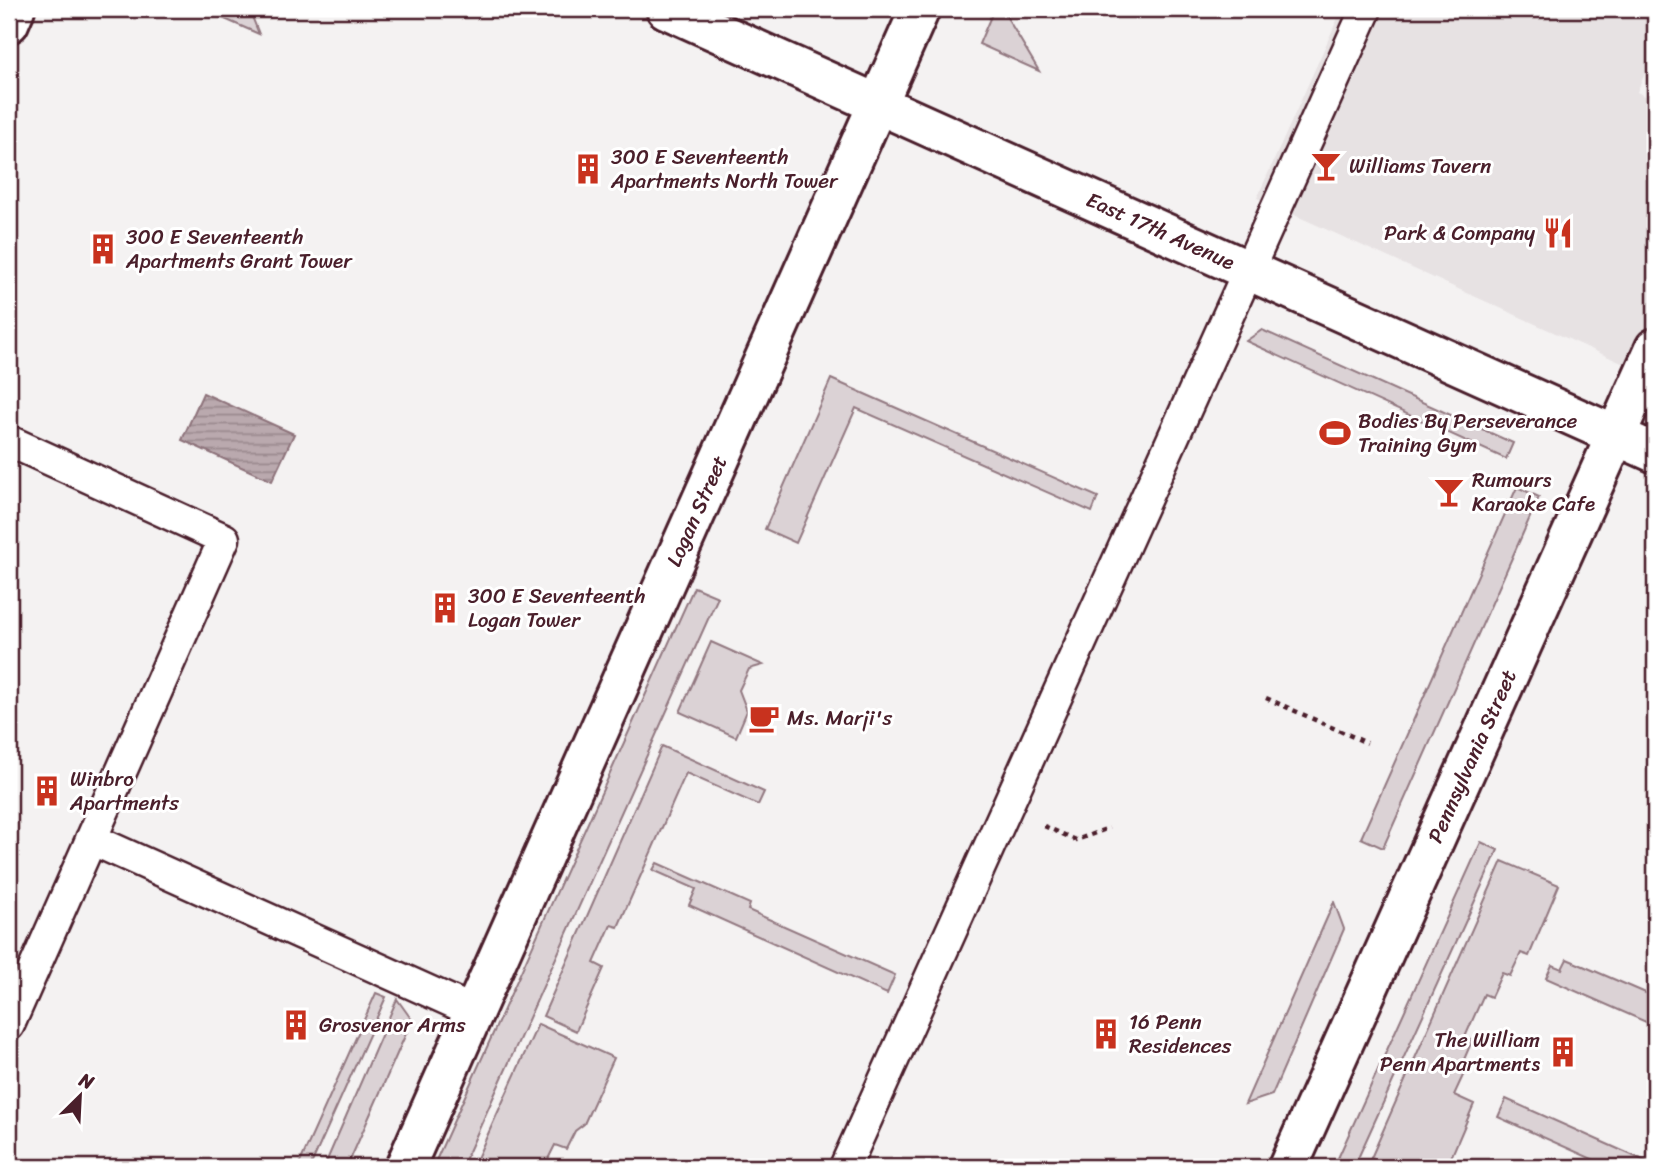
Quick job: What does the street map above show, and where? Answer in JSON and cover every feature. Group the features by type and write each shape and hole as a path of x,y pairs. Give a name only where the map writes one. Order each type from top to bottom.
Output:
{"main road":[{"path":"9,23 15,9"},
{"name":"East 17th Avenue","path":"666,9 1655,453"},
{"name":"Logan Street","path":"405,1167 920,9"},
{"name":"Pennsylvania Street","path":"1288,1167 1655,348"}],"lane":[{"path":"845,1167 1366,9"},
{"path":"9,441 224,539 9,1025"},
{"path":"91,839 475,1012"}],"path":[{"path":"1266,698 1367,743"},
{"path":"1037,823 1076,840 1109,828"}],"shaded area":[{"path":"202,9 249,9 259,34"},
{"path":"994,9 1002,9 1039,71 979,44"},
{"path":"1342,9 1655,9 1655,50 1637,92 1655,101 1655,378 1257,198"},
{"path":"1262,330 1513,443 1506,459 1246,341"},
{"path":"831,379 1098,497 1092,512 856,408 796,543 765,529"},
{"path":"203,393 294,434 272,481 182,440"},
{"path":"1517,487 1539,497 1383,848 1361,838"},
{"path":"694,587 718,597 462,1167 433,1167"},
{"path":"711,642 763,665 749,669 739,690 747,711 736,737 680,712"},
{"path":"662,746 764,792 758,805 686,773 618,927 611,925 594,963 604,968 576,1031 543,1016"},
{"path":"1481,842 1498,850 1354,1167 1334,1167"},
{"path":"1502,861 1559,885 1529,956 1521,953 1510,976 1502,973 1491,997 1484,994 1465,1037 1472,1041 1462,1064 1467,1067 1454,1095 1474,1104 1447,1167 1367,1167"},
{"path":"657,863 750,904 748,910 895,975 887,994 689,905 696,889 653,870"},
{"path":"1334,902 1344,929 1272,1095 1245,1104"},
{"path":"1567,959 1655,997 1655,1026 1546,978 1552,965 1562,969"},
{"path":"376,993 386,997 310,1167 298,1167"},
{"path":"397,999 412,1020 347,1167 324,1167"},
{"path":"538,1024 614,1058 584,1124 575,1131 566,1149 555,1145 544,1167 473,1167"},
{"path":"1506,1099 1654,1166 1610,1167 1498,1117"}],"place":[{"name":"Williams Tavern","path":"1326,166"},
{"name":"300 E Seventeenth Apartments North Tower","path":"588,169"},
{"name":"Park & Company","path":"1558,233"},
{"name":"300 E Seventeenth Apartments Grant Tower","path":"103,249"},
{"name":"Bodies By Perseverance Training Gym","path":"1335,433"},
{"name":"Rumours Karaoke Cafe","path":"1449,492"},
{"name":"300 E Seventeenth Logan Tower","path":"445,608"},
{"name":"Ms. Marji's","path":"764,718"},
{"name":"Winbro Apartments","path":"47,791"},
{"name":"Grosvenor Arms","path":"296,1025"},
{"name":"16 Penn Residences","path":"1106,1034"},
{"name":"The William Penn Apartments","path":"1563,1052"}]}
